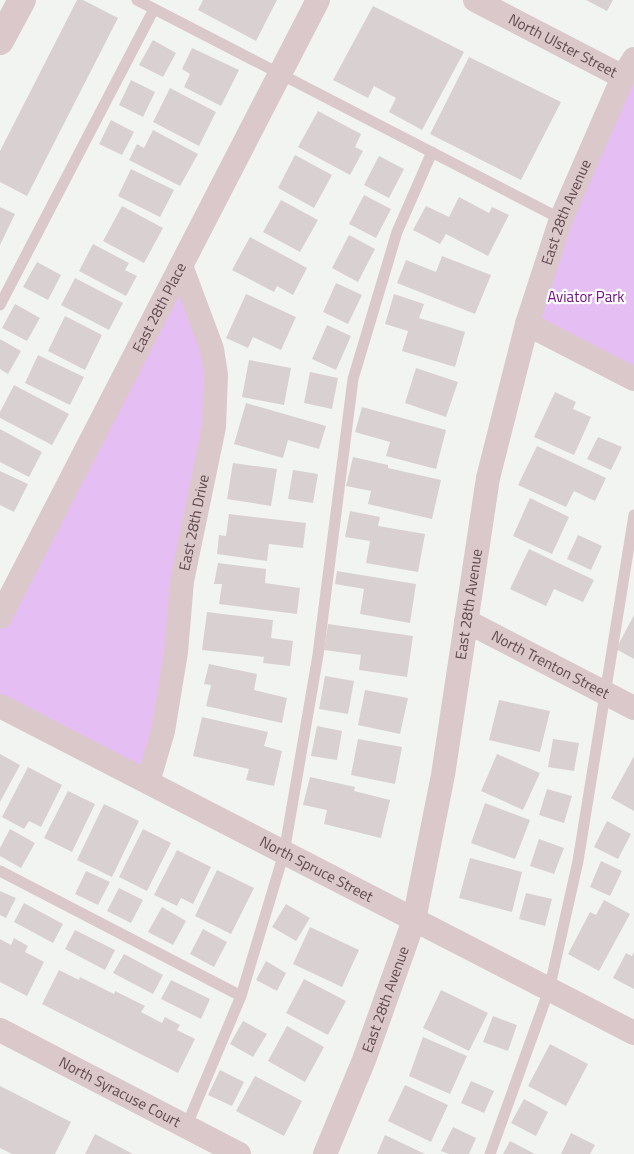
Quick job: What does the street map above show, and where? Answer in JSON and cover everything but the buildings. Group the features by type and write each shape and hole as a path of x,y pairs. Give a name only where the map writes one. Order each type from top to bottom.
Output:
{"street":[{"path":"0,41 22,0"},
{"name":"East 28th Place","path":"0,617 318,0"},
{"name":"North Ulster Street","path":"475,0 629,68"},
{"name":"East 28th Avenue","path":"324,1154 364,1060 414,920 443,774 488,478 527,324 561,219 629,68"},
{"name":"East 28th Drive","path":"148,782 163,731 176,652 182,581 214,428 216,375 212,349 181,266"},
{"path":"527,324 634,379"},
{"name":"North Trenton Street","path":"466,621 634,708"},
{"name":"North Spruce Street","path":"0,706 634,1034"},
{"name":"North Syracuse Court","path":"0,1030 239,1154"}],"lane":[{"path":"137,0 561,219"},
{"path":"0,305 154,9"},
{"path":"186,1127 241,996 284,852 318,655 353,379 398,232 432,152"},
{"path":"490,1154 549,990 578,861 632,537 634,515"},
{"path":"0,870 241,996"}],"green space":[{"name":"Aviator Park","path":"634,59 634,379 527,324"},
{"path":"181,266 216,375 148,782 0,706 0,617"}]}
